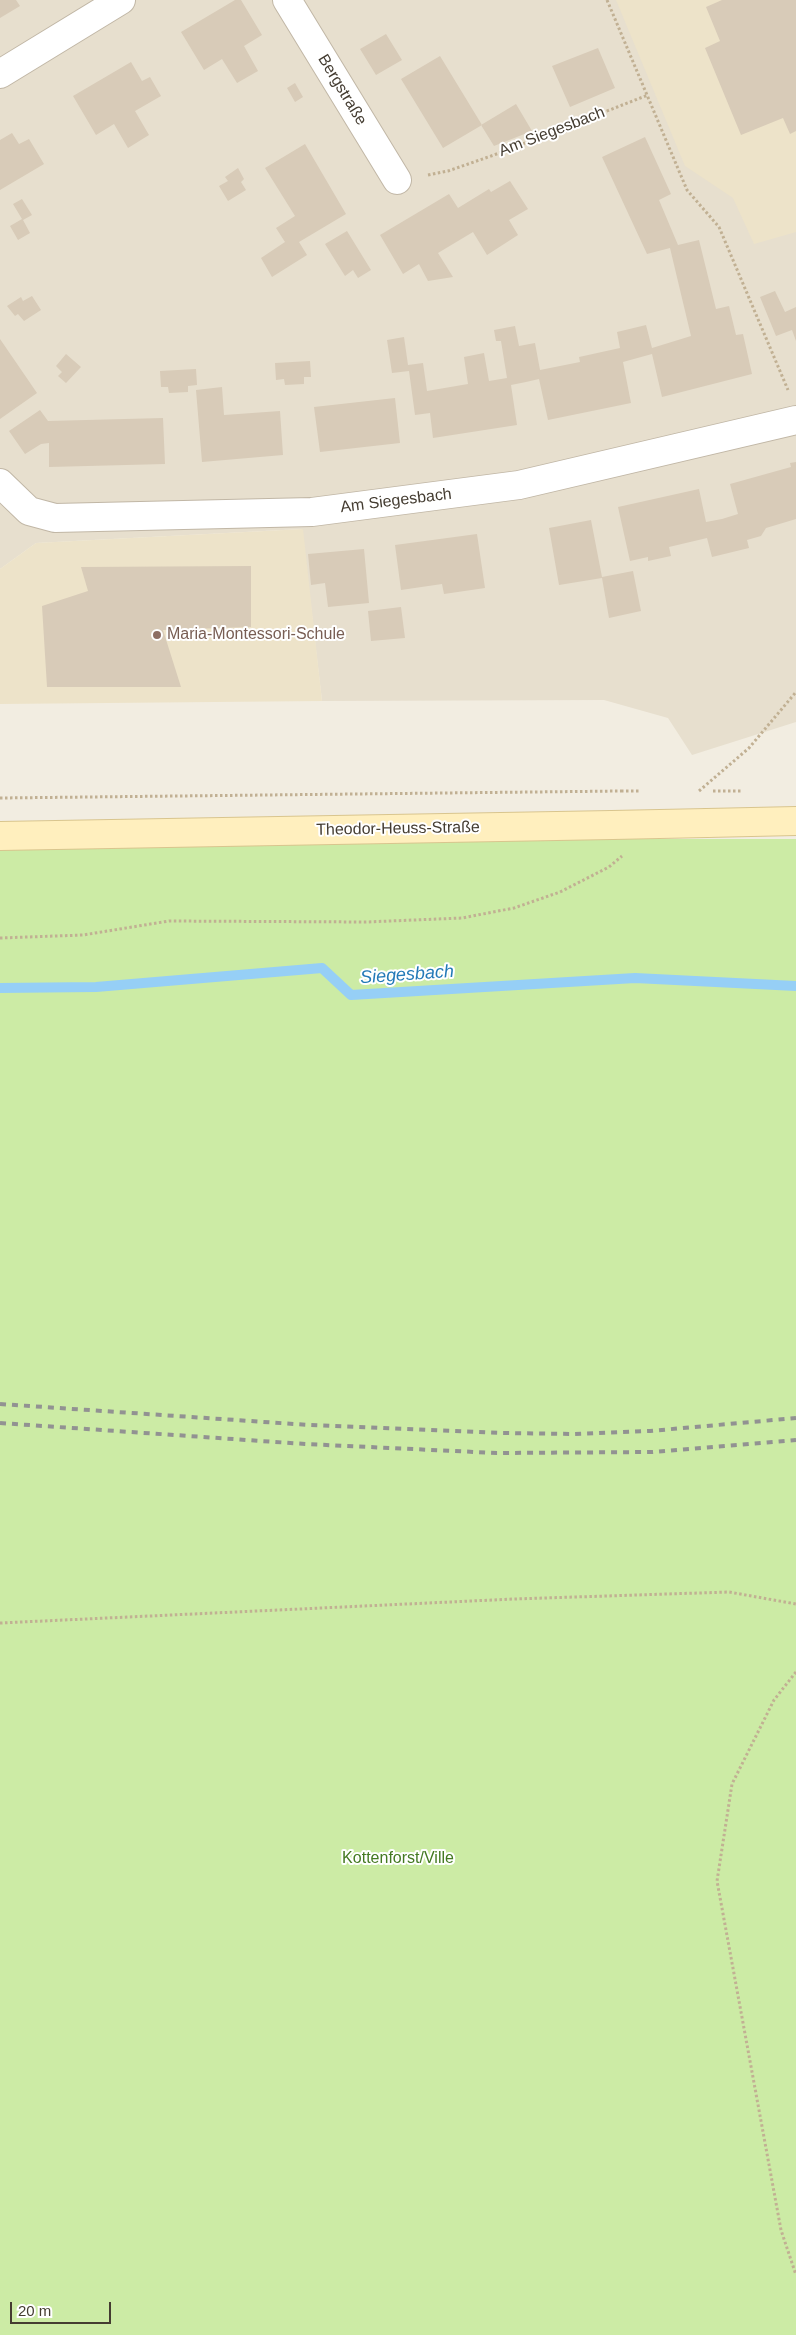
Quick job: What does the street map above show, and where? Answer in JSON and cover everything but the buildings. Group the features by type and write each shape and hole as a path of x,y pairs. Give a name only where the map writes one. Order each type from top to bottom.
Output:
{"main road":[{"name":"Theodor-Heuss-Straße","path":"0,836 796,821"}],"street":[{"path":"0,74 121,0"},
{"name":"Bergstraße","path":"287,0 396,180"},
{"name":"Am Siegesbach","path":"0,483 29,511 55,518 312,512 519,485 796,420"}],"path":[{"path":"607,0 687,190 718,227 789,394"},
{"name":"Am Siegesbach","path":"396,180 448,171 648,95"},
{"path":"692,797 749,748 796,692"},
{"path":"0,798 622,790"},
{"path":"0,938 82,935 169,921 366,922 462,918 514,908 560,892 610,867 629,850"},
{"path":"0,1623 514,1599 730,1592 796,1604"},
{"path":"796,1672 774,1700 732,1784 717,1881 781,2230 796,2275"}],"shaded area":[{"path":"0,0 796,0 796,722 692,755 668,718 604,700 322,701 302,529 36,543 0,569"},
{"path":"616,0 796,0 796,232 754,244 733,198 685,166"},
{"name":"Maria-Montessori-Schule","path":"303,529 322,701 0,704 0,569 36,543"}],"green space":[{"name":"Kottenforst/Ville","path":"612,825 642,839 796,839 796,2335 0,2335 0,836"}],"waterway":[{"name":"Siegesbach","path":"0,988 96,987 322,968 351,995 635,978 796,986"}],"railway":[{"path":"0,1404 309,1425 501,1433 575,1434 650,1431 796,1418"},
{"path":"0,1423 305,1444 497,1453 652,1452 796,1440"}],"place":[{"name":"Maria-Montessori-Schule","path":"157,635"}]}
